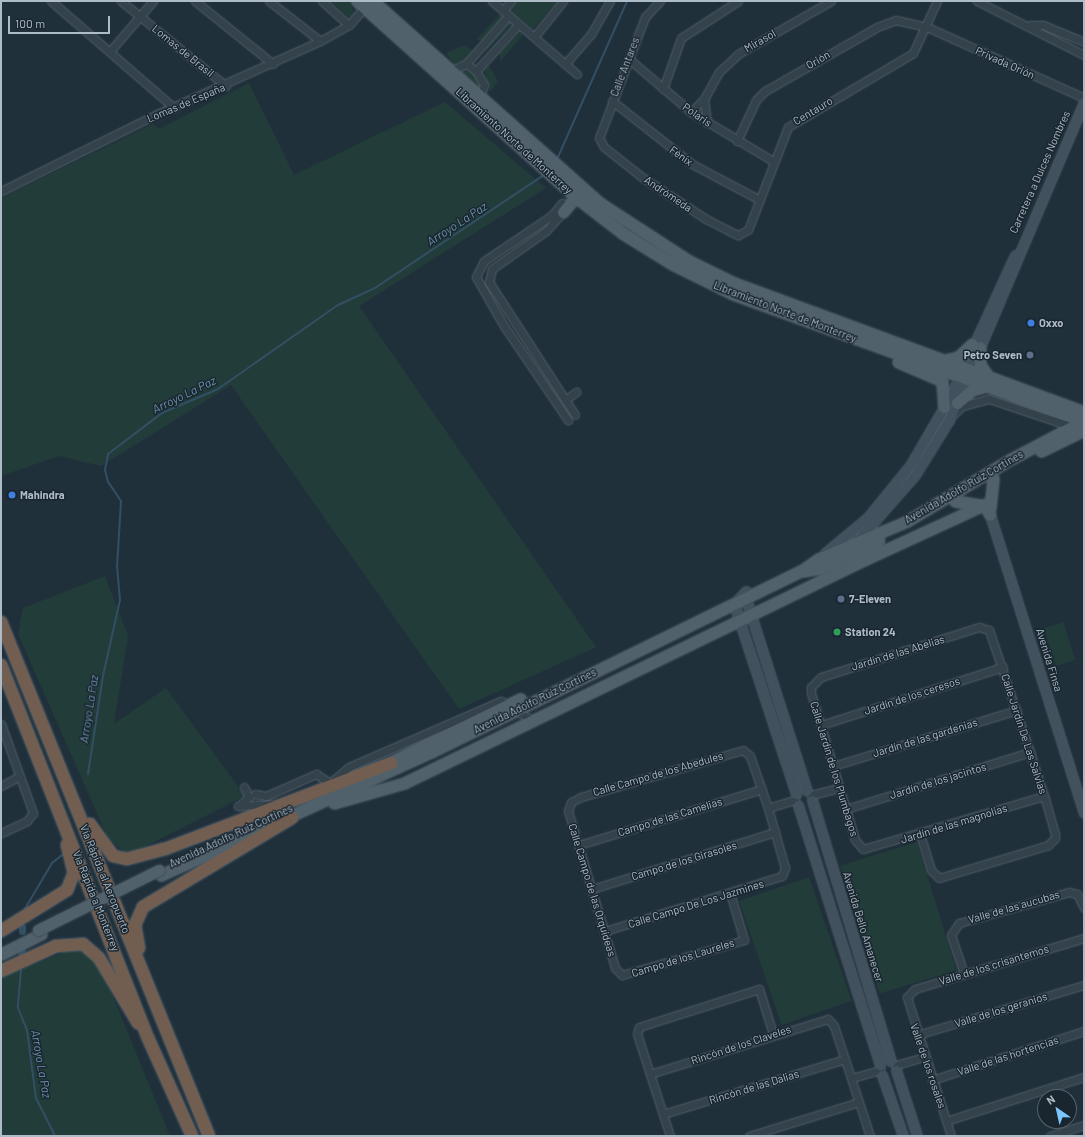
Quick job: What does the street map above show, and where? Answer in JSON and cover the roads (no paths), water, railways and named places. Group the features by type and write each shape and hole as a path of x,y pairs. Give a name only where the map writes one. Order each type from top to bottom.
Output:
{"highway":[{"name":"Vía Rápida al Aeropuerto","path":"1,622 209,1136"},
{"name":"Vía Rápida a Monterrey","path":"1,665 148,1038 192,1136"},
{"path":"73,797 106,848 123,859 165,849 278,804 391,763"},
{"path":"1,931 55,900 72,882 74,873 58,807"},
{"path":"139,963 135,925 143,907 292,818"},
{"path":"1,971 56,946 83,944 99,958 148,1038"}],"main road":[{"path":"365,3 450,69 556,166 612,213 689,261 734,283 940,364 949,376 950,402"},
{"name":"Libramiento Norte de Monterrey","path":"365,3 449,83 560,183 568,199 589,208 672,264 732,294 825,328 965,372 1084,423"},
{"path":"556,166 568,199 576,206 589,208"},
{"path":"568,199 603,212 612,213"},
{"path":"825,328 872,352 937,377 945,387 950,402"},
{"path":"940,364 958,357 976,346 980,365 988,382 950,402"},
{"name":"Avenida Adolfo Ruíz Cortines","path":"801,571 818,559 930,509 1011,459 1072,427 1084,423"},
{"name":"Avenida Adolfo Ruíz Cortines","path":"160,873 356,788 514,708 625,656 740,597 801,571 838,561 955,501 1084,423"},
{"path":"988,508 993,478"},
{"path":"955,501 988,508"},
{"path":"292,818 404,783 617,679 752,616 866,559 988,508"},
{"path":"866,559 881,539"},
{"path":"473,750 516,725 519,715 514,708 818,559"},
{"path":"617,679 625,656"},
{"name":"Avenida Adolfo Ruíz Cortines","path":"39,932 491,714 507,708 514,708"},
{"path":"1,949 39,932"},
{"path":"1,954 39,932"}],"street":[{"path":"51,1 110,50 174,108"},
{"name":"Lomas de Brasil","path":"121,1 226,86"},
{"path":"110,50 153,1"},
{"path":"195,1 273,64"},
{"path":"269,1 320,41"},
{"path":"322,1 349,25"},
{"path":"492,1 518,25 535,36 577,74"},
{"path":"449,83 446,77 450,69 466,64 479,51 506,13 511,1"},
{"path":"535,36 564,1"},
{"path":"565,64 599,22 610,1"},
{"name":"Calle Antares","path":"599,138 645,16 660,1"},
{"path":"663,89 681,38 738,1"},
{"name":"Mirasol","path":"691,112 704,99 719,72 738,54 831,1"},
{"name":"Centauro","path":"745,233 773,161 792,123 909,56 926,27 937,1"},
{"path":"977,1 1030,25 1039,34 1084,55"},
{"name":"Lomas de España","path":"1,191 174,108 226,86 320,41 349,25 365,3"},
{"name":"Orión","path":"737,141 756,100 765,91 887,22 907,21 926,27"},
{"path":"476,71 518,25"},
{"path":"1030,25 1043,25 1083,39 1074,50"},
{"name":"Privada Orión","path":"926,27 1084,98"},
{"path":"479,51 487,58"},
{"name":"Polaris","path":"629,59 691,112 737,141 773,161"},
{"path":"466,64 476,71 484,85 481,97 469,101"},
{"path":"704,99 707,123"},
{"name":"Fénix","path":"612,102 692,164 758,199"},
{"name":"Carretera a Dulces Nombres","path":"818,559 868,517 890,492 950,402 965,372 1084,102"},
{"name":"Andrómeda","path":"599,138 615,156 698,215 735,234 745,233"},
{"path":"568,199 546,231 492,270 488,282 575,416"},
{"path":"568,199 550,216 484,262 476,277 508,332 568,420"},
{"path":"565,400 576,392"},
{"path":"949,420 962,406 989,399 1072,427"},
{"name":"Carretera a Dulces Nombres","path":"838,561 915,475 949,420 950,402"},
{"name":"Avenida Finsa","path":"988,508 1084,813"},
{"path":"740,597 740,621 903,1136"},
{"name":"Avenida Bello Amanecer","path":"740,597 752,616 778,702 810,795 917,1136"},
{"name":"Jardín de las Abelias","path":"811,687 821,677 836,672 979,627 989,630"},
{"name":"Calle Jardín De Las Salvias","path":"920,834 931,870 940,878 1048,844 1055,838 1044,796 1017,710 989,630"},
{"name":"Jardín de los ceresos","path":"820,725 1003,667"},
{"path":"761,687 772,683"},
{"name":"Calle Jardín de los Plumbagos","path":"811,687 820,725 855,840 863,849"},
{"path":"255,794 266,796 316,774 330,783 343,770 501,701 533,721"},
{"path":"766,706 778,702"},
{"name":"Jardín de las gardenias","path":"833,766 1017,710"},
{"path":"1,724 33,814 27,821 1,833"},
{"name":"Calle Campo de los Abedules","path":"571,802 747,751 762,789"},
{"name":"Jardín de los jacintos","path":"846,809 1030,752"},
{"path":"1,786 20,776"},
{"path":"244,787 249,797 238,806 278,804"},
{"path":"768,808 839,788"},
{"path":"762,789 775,832"},
{"name":"Campo de las Camelias","path":"579,845 762,789"},
{"path":"797,800 808,806 810,795"},
{"name":"Jardín de las magnolias","path":"863,849 920,834 1044,796"},
{"name":"Calle Campo de las Orquídeas","path":"571,802 568,811 605,931 614,968 622,975"},
{"name":"Calle Campo De Los Jazmines","path":"605,931 778,879 785,872 775,832"},
{"name":"Campo de los Girasoles","path":"592,889 775,832"},
{"name":"Valle de las aucubas","path":"964,974 951,935 954,926 1069,892 1077,894 1084,908"},
{"name":"Campo de los Laureles","path":"622,975 744,940 730,893"},
{"path":"838,929 850,925"},
{"name":"Valle de los crisantemos","path":"907,997 915,989 1084,938"},
{"path":"842,944 855,941"},
{"name":"Valle de los geranios","path":"917,1036 1084,985"},
{"path":"670,1136 637,1034 639,1027 759,989 773,1034"},
{"name":"Valle de los rosales","path":"907,997 917,1036 951,1136"},
{"name":"Rincón de los Claveles","path":"650,1074 822,1019 832,1022 845,1059"},
{"name":"Valle de las hortencias","path":"932,1080 1084,1031"},
{"path":"852,1078 924,1057"},
{"path":"845,1059 870,1136"},
{"name":"Rincón de las Dalias","path":"663,1114 845,1059"},
{"path":"881,1070 892,1076 894,1066"},
{"path":"946,1121 1084,1077"},
{"path":"749,1136 859,1102"},
{"path":"1050,1136 1084,1125"}],"waterway":[{"name":"Arroyo La Paz","path":"558,157 627,1"},
{"name":"Arroyo La Paz","path":"88,774 103,676 120,600 117,567 121,501 108,482 105,470 108,454 162,413 218,389 338,305 375,288 544,175"},
{"name":"Arroyo La Paz","path":"23,912 52,863 65,853"},
{"path":"21,960 22,944"},
{"name":"Arroyo La Paz","path":"21,970 18,1008 27,1030 36,1098 55,1136"}],"place":[{"name":"Oxxo","path":"1031,323"},
{"name":"Petro Seven","path":"1030,355"},
{"name":"Mahindra","path":"12,495"},
{"name":"7-Eleven","path":"841,599"},
{"name":"Station 24","path":"837,632"}]}
